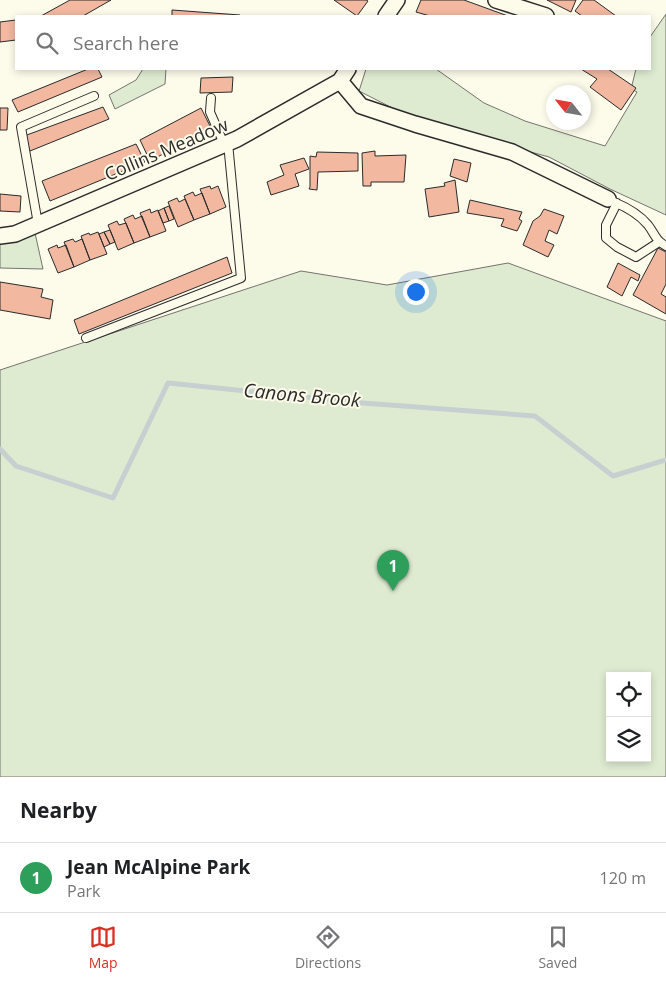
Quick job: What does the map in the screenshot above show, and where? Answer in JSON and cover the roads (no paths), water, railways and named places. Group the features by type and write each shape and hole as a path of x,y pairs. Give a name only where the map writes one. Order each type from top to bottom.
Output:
{"street":[{"path":"387,15 397,0"},
{"path":"496,0 543,15"},
{"name":"Collins Meadow","path":"0,236 15,234 226,144 246,134 341,73 361,106 414,124 512,152 612,201"}],"lane":[{"path":"38,224 21,127 94,96"},
{"path":"86,338 241,278 226,144 210,112 211,98"},
{"path":"612,201 627,207 647,224 662,244 636,257 606,238 606,226 612,201"}],"waterway":[{"name":"Canons Brook","path":"0,449 16,466 113,498 168,383 363,403 535,416 613,476 666,460"}],"place":[{"name":"Jean McAlpine Park","path":"393,591"}]}
